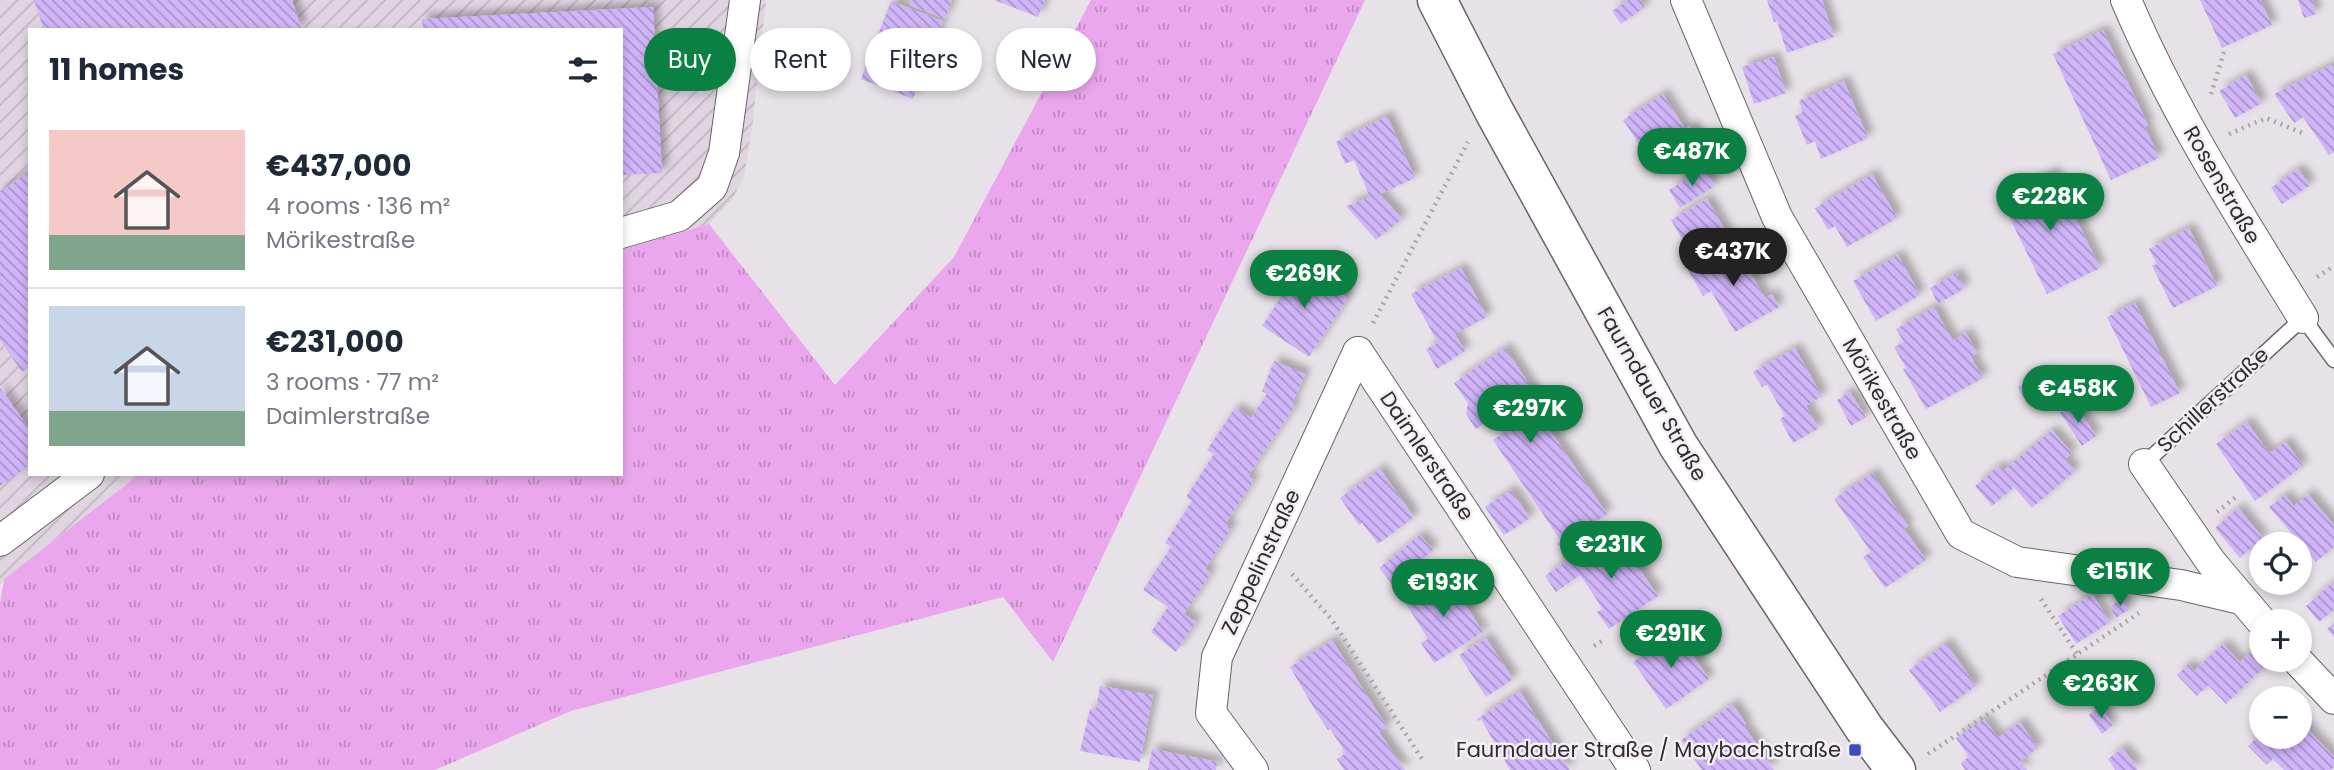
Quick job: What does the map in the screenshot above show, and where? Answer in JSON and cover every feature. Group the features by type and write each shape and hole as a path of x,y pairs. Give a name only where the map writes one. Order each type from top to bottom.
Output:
{"street":[{"path":"623,232 679,216 712,187 724,153 745,0"},
{"name":"Faurndauer Straße","path":"1437,0 1494,111 1678,445 1864,728 1896,770"},
{"name":"Mörikestraße","path":"1686,0 1777,217 1961,534 2017,562 2181,585 2240,599"},
{"name":"Rosenstraße","path":"2126,0 2154,65 2199,147 2303,318"},
{"name":"Zeppelinstraße","path":"1253,770 1211,713 1217,657 1358,352"},
{"name":"Daimlerstraße","path":"1358,352 1635,770"},
{"name":"Schillerstraße","path":"2144,464 2211,562 2250,609"},
{"path":"0,541 86,476"},
{"path":"2308,672 2334,699"}],"lane":[{"name":"Rosenstraße","path":"2303,318 2334,360"},
{"name":"Schillerstraße","path":"2144,464 2303,318"}],"path":[{"path":"2210,97 2224,52"},
{"path":"1358,352 1476,127 1494,111"},
{"path":"2199,147 2266,118 2305,134"},
{"path":"1268,548 1332,620 1422,759"},
{"path":"2017,562 2077,654"},
{"path":"1948,741 2181,585"}],"shaded area":[{"path":"0,0 766,0 763,28 750,28 750,91 756,91 744,176 732,200 709,224 623,249 623,28 28,28 28,476 137,476 4,579 0,585"}],"green space":[{"path":"1091,0 1365,0 1053,662 1003,597 571,711 435,770 0,770 0,603 4,579 137,476 623,476 623,249 709,224 835,385 954,257 1042,91 1096,91 1096,28 1076,28"}],"building":[{"path":"34,0 292,0 301,28 43,28"},
{"path":"911,0 952,0 945,19 909,5"},
{"path":"994,0 1045,0 1038,17"},
{"path":"1628,0 1640,0 1645,7 1621,24 1612,11"},
{"path":"1767,0 1822,0 1834,37 1787,53"},
{"path":"2200,0 2260,0 2272,25 2222,48"},
{"path":"2298,0 2312,0 2316,14 2304,18"},
{"path":"891,1 943,21 940,28 881,28"},
{"path":"653,7 654,28 644,28 644,91 658,91 662,173 623,175 623,28 423,28 422,19"},
{"path":"2103,30 2148,125 2145,127 2159,158 2111,180 2053,54"},
{"path":"1774,57 1786,93 1754,104 1742,67"},
{"path":"2331,65 2334,69 2334,152 2329,155 2303,117 2294,123 2274,94"},
{"path":"2246,75 2262,103 2235,118 2219,91"},
{"path":"1844,81 1868,138 1821,159 1815,141 1807,145 1795,116 1803,112 1799,101"},
{"path":"892,91 916,91 913,99"},
{"path":"1663,94 1685,129 1691,125 1702,142 1657,171 1623,120"},
{"path":"1387,116 1415,178 1380,194 1402,219 1376,240 1346,206 1370,197 1354,160 1345,164 1336,142"},
{"path":"1704,168 1715,186 1680,208 1669,190"},
{"path":"2298,169 2310,185 2282,204 2271,188"},
{"path":"28,172 28,368 22,372 0,340 0,192"},
{"path":"2053,172 2100,268 2047,294 2000,198"},
{"path":"1872,174 1897,218 1847,247 1835,226 1828,230 1815,208"},
{"path":"1707,199 1728,235 1692,256 1671,220"},
{"path":"2189,228 2217,286 2173,308 2152,266 2157,264 2149,249"},
{"path":"1733,243 1765,298 1772,294 1779,307 1735,332 1711,291 1703,296 1688,270"},
{"path":"1898,255 1920,295 1876,321 1853,281"},
{"path":"1297,263 1348,298 1309,357 1262,326 1281,297 1276,294"},
{"path":"1461,268 1487,317 1455,334 1465,351 1437,369 1426,349 1438,343 1411,294"},
{"path":"1956,273 1965,288 1938,304 1930,288"},
{"path":"2135,303 2180,393 2151,407 2107,317"},
{"path":"1934,307 1953,341 1966,333 1977,353 1971,357 1983,378 1926,409 1894,347 1904,342 1896,329"},
{"path":"1505,348 1535,393 1528,398 1607,514 1559,546 1557,544 1561,541 1493,440 1509,429 1499,414 1476,429 1466,414 1468,403 1454,383"},
{"path":"1795,348 1822,396 1806,406 1819,428 1793,443 1780,419 1785,416 1767,385 1762,387 1753,372"},
{"path":"1274,361 1305,374 1292,404 1295,406 1248,476 1254,480 1226,523 1232,527 1205,569 1211,573 1184,614 1196,622 1176,652 1151,632 1168,607 1143,590 1171,547 1165,543 1192,501 1186,497 1214,454 1207,450 1235,408 1251,418 1267,394 1262,391"},
{"path":"2045,372 2055,389 2028,405 2018,387"},
{"path":"0,388 28,427 28,466 0,486"},
{"path":"1850,392 1866,417 1851,426 1837,400"},
{"path":"2075,404 2096,436 2082,446 2060,413"},
{"path":"2247,422 2269,453 2286,442 2303,466 2255,501 2216,444"},
{"path":"2052,430 2072,453 2065,459 2075,471 2032,508 2014,487 1992,506 1975,486 1998,466 2003,471"},
{"path":"1380,469 1414,517 1378,544 1362,523 1359,525 1340,498"},
{"path":"1872,473 1908,526 1904,529 1926,560 1885,588 1863,557 1871,552 1834,499"},
{"path":"1511,490 1530,518 1504,535 1485,507"},
{"path":"2308,494 2334,525 2334,547 2316,562 2312,557 2312,532 2290,532 2269,507 2285,495 2294,506"},
{"path":"2238,508 2258,532 2249,532 2249,550 2240,558 2215,528"},
{"path":"1420,535 1433,550 1392,584 1379,568"},
{"path":"1634,535 1648,556 1636,564 1658,596 1609,629 1597,612 1603,609 1580,575 1556,592 1545,576 1574,555 1584,569"},
{"path":"1447,576 1483,632 1434,663 1421,643 1428,639 1405,602"},
{"path":"2332,583 2334,610 2319,622 2312,609 2306,606"},
{"path":"2092,594 2110,622 2076,644 2058,616"},
{"path":"2123,598 2130,609 2116,618 2110,607"},
{"path":"2334,623 2334,637 2327,629"},
{"path":"1677,632 1709,679 1666,709 1633,662"},
{"path":"1486,638 1513,679 1486,697 1459,655"},
{"path":"1332,640 1387,727 1379,732 1405,770 1344,770 1337,759 1346,753 1316,712 1290,667"},
{"path":"1946,643 1976,686 1940,712 1909,670"},
{"path":"2223,644 2240,662 2249,654 2249,672 2259,672 2226,704 2208,685 2197,696 2177,675 2188,664 2194,671"},
{"path":"1100,686 1153,695 1140,762 1080,751 1090,709 1096,709"},
{"path":"1520,691 1570,770 1510,770 1481,719 1478,721 1477,719"},
{"path":"1733,704 1746,724 1744,726 1774,770 1702,770 1681,740"},
{"path":"2100,706 2113,725 2102,734 2089,715"},
{"path":"1984,719 1998,738 2020,722 2038,748 2020,761 2027,770 1965,770 1961,763 1969,757 1956,738"},
{"path":"2312,734 2334,757 2334,767 2331,770 2284,770 2273,759 2267,765 2251,749 2312,749"},
{"path":"2123,748 2138,769 2115,770 2108,759"},
{"path":"1152,749 1217,762 1216,770 1148,770"}],"place":[{"name":"Faurndauer Straße / Maybachstraße","path":"1855,750"}]}
